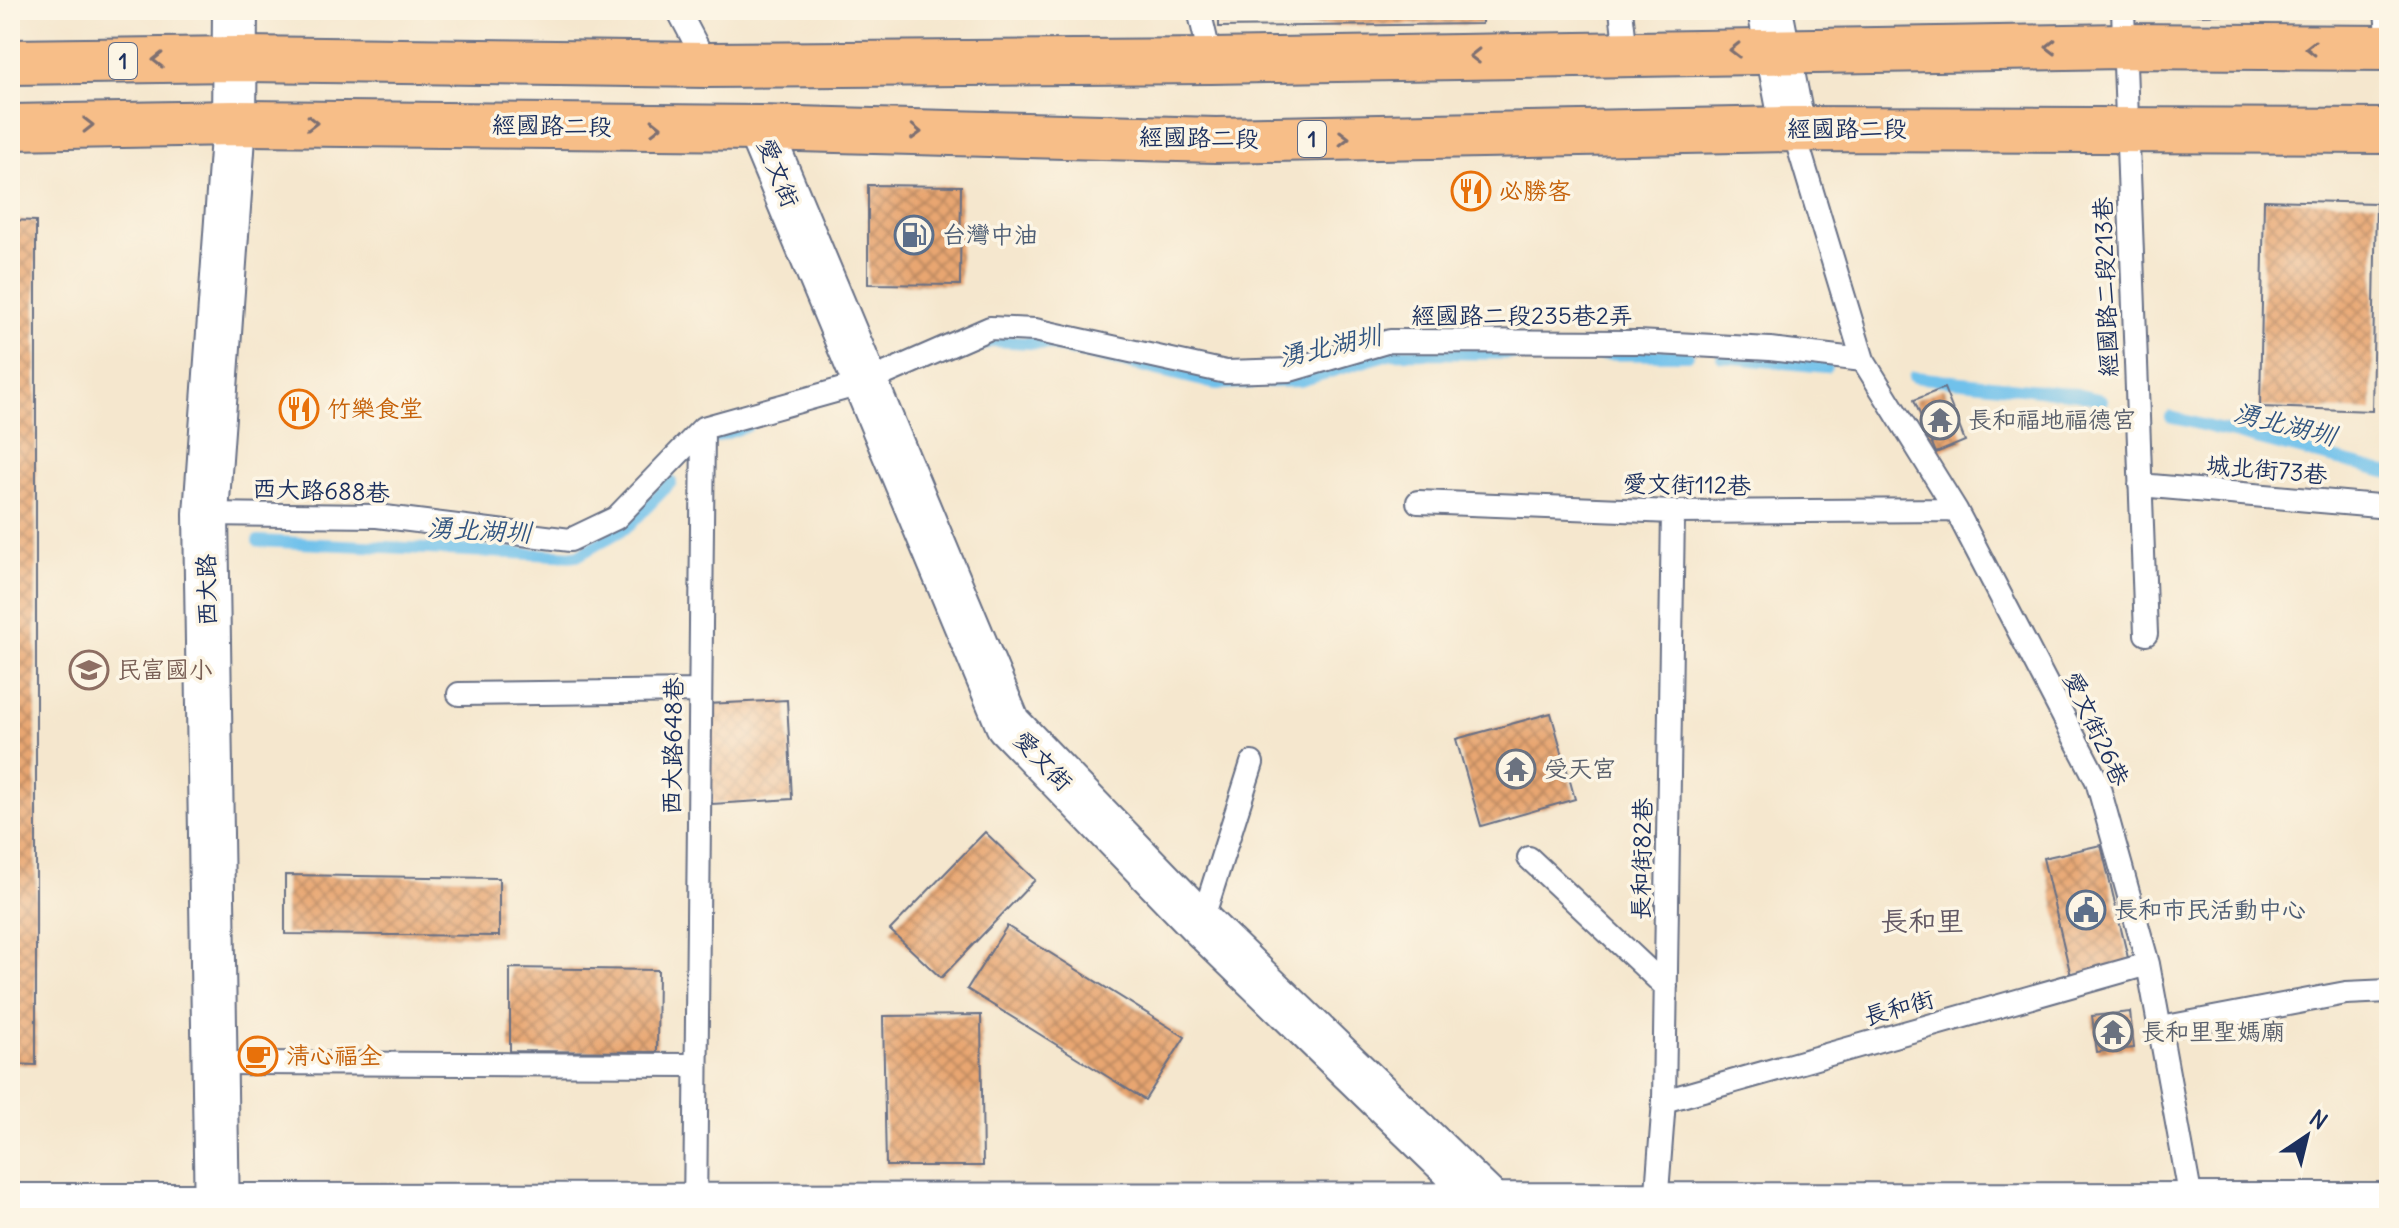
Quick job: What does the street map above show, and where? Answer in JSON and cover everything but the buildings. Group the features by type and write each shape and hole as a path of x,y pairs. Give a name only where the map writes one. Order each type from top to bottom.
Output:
{"main road":[{"name":"1","path":"10,62 236,59 707,65 1211,61 1626,53 1775,30 2122,28 2389,48"},
{"name":"經國路二段","path":"10,127 234,123 759,128 1216,140 1793,129 2389,131"}],"street":[{"name":"西大路","path":"217,1212 206,514 234,123 235,10"},
{"path":"1775,30 1793,129"},
{"name":"愛文街","path":"759,128 1008,724 1201,924 1498,1212"},
{"path":"10,1206 217,1212 1498,1212 1656,1205 2192,1205 2239,1212 2389,1205"}],"lane":[{"path":"678,10 707,65"},
{"path":"1199,10 1211,61"},
{"path":"1621,10 1626,53"},
{"path":"2386,10 2389,48"},
{"name":"經國路二段213巷","path":"2122,28 2146,634"},
{"name":"愛文街26巷","path":"1793,129 1863,360 1956,510 2097,781 2148,964 2192,1205"},
{"name":"經國路二段235巷2弄","path":"864,383 990,328 1035,330 1226,372 1290,370 1390,341 1638,342 1770,349 1863,360"},
{"path":"703,428 864,383"},
{"name":"西大路688巷","path":"206,514 377,516 570,540 616,518 703,428"},
{"name":"西大路648巷","path":"695,1212 703,428"},
{"name":"城北街73巷","path":"2140,485 2389,507"},
{"name":"愛文街112巷","path":"1418,502 1673,512 1956,510"},
{"name":"長和街82巷","path":"1656,1205 1664,1101 1673,512"},
{"path":"459,694 700,691"},
{"path":"1201,924 1252,763"},
{"path":"1529,858 1666,987"},
{"name":"長和街","path":"1664,1101 2148,964"},
{"path":"2161,1028 2346,993 2389,991"},
{"path":"215,1063 696,1065"}],"waterway":[{"name":"湧北湖圳","path":"953,355 993,341 1047,344 1216,384 1300,381 1392,353 1688,355"},
{"name":"湧北湖圳","path":"1722,357 1826,367"},
{"path":"1914,377 2077,394 2102,400"},
{"name":"湧北湖圳","path":"2171,417 2389,473"},
{"name":"湧北湖圳","path":"715,437 747,426"},
{"name":"湧北湖圳","path":"258,541 577,556 629,526 671,482"}],"place":[{"name":"必勝客","path":"1471,191"},
{"name":"台灣中油","path":"914,235"},
{"name":"竹樂食堂","path":"299,409"},
{"name":"長和福地福德宮","path":"1940,420"},
{"name":"民富國小","path":"89,670"},
{"name":"受天宮","path":"1516,769"},
{"name":"長和市民活動中心","path":"2086,910"},
{"name":"長和里聖媽廟","path":"2113,1032"},
{"name":"清心福全","path":"258,1056"}],"district":[{"name":"長和里","path":"1922,921"}]}
